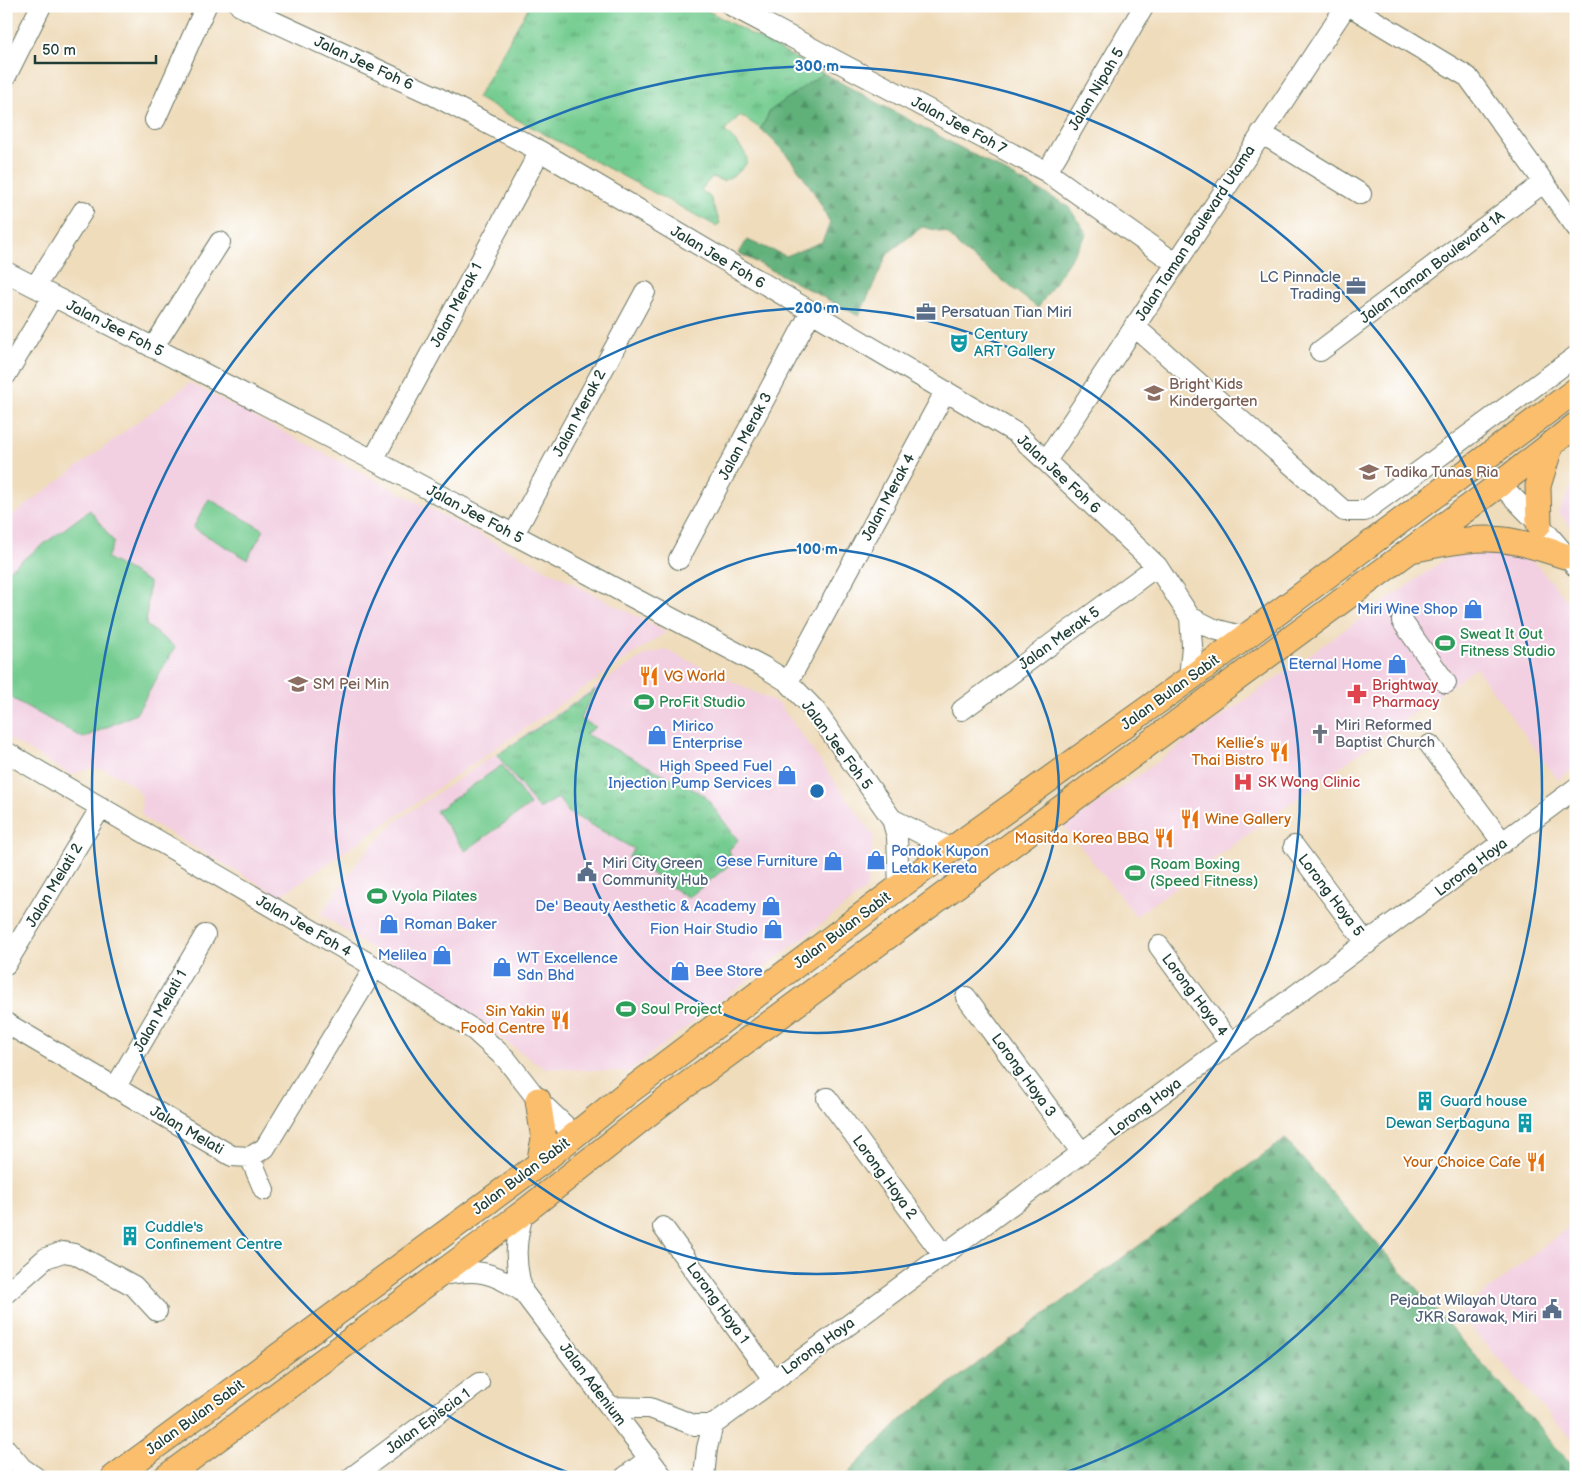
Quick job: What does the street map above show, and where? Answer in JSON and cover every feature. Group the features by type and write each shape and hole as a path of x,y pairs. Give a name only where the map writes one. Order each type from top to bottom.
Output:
{"main road":[{"name":"Jalan Bulan Sabit","path":"114,1477 539,1164 627,1093 899,887 1189,679 1576,390"},
{"name":"Jalan Bulan Sabit","path":"166,1477 187,1469 434,1276 524,1212 662,1103 1408,550 1500,484 1576,425"},
{"path":"1428,500 1449,492 1500,484 1526,428"},
{"path":"1539,524 1538,486 1551,444"},
{"path":"1408,550 1468,540 1498,540 1516,542 1570,562"},
{"path":"538,1100 544,1139 539,1164"},
{"path":"576,1135 600,1133 637,1112 662,1103"}],"street":[{"path":"6,76 41,6"},
{"path":"155,120 206,6"},
{"name":"Jalan Jee Foh 6","path":"240,6 433,95 540,151 1016,433 1157,566 1190,618 1192,646 1189,679"},
{"name":"Jalan Jee Foh 7","path":"732,6 1047,172 1175,262"},
{"name":"Jalan Nipah 5","path":"1047,172 1144,6"},
{"name":"Jalan Taman Boulevard Utama","path":"1046,461 1175,262 1346,6"},
{"path":"1350,6 1468,77 1576,227"},
{"path":"1261,133 1361,194"},
{"name":"Jalan Merak 1","path":"373,460 540,151"},
{"name":"Jalan Taman Boulevard 1A","path":"1320,351 1543,183"},
{"path":"35,286 83,211"},
{"path":"153,348 220,242"},
{"name":"Jalan Jee Foh 5","path":"6,272 373,460 788,682 815,710 892,819 897,837 899,887"},
{"name":"Jalan Merak 2","path":"514,534 645,292"},
{"path":"6,375 53,296"},
{"name":"Jalan Merak 3","path":"679,559 811,312"},
{"path":"1134,326 1344,511 1354,513 1365,511 1576,356"},
{"name":"Jalan Merak 4","path":"788,682 945,392"},
{"path":"1500,484 1539,524 1570,562"},
{"name":"Jalan Merak 5","path":"962,710 1157,566"},
{"path":"1190,618 1214,629 1245,637"},
{"path":"1402,621 1446,683"},
{"path":"1430,745 1503,843"},
{"name":"Jalan Jee Foh 4","path":"6,752 420,994 490,1043 538,1100 576,1135"},
{"name":"Lorong Hoya","path":"713,1424 1367,944 1576,788"},
{"name":"Jalan Melati 2","path":"6,964 101,807"},
{"name":"Jalan Jee Foh 5","path":"892,819 952,849"},
{"name":"Lorong Hoya 5","path":"1294,846 1367,944"},
{"name":"Jalan Melati 1","path":"115,1088 206,934"},
{"name":"Lorong Hoya 4","path":"1159,946 1230,1043"},
{"path":"264,1190 250,1157 265,1148 375,967"},
{"name":"Lorong Hoya 3","path":"966,997 1082,1154"},
{"name":"Jalan Melati","path":"6,1024 232,1156 250,1157"},
{"name":"Lorong Hoya 2","path":"827,1098 943,1255"},
{"name":"Jalan Adenium","path":"523,1292 518,1274 516,1248 524,1212"},
{"name":"Lorong Hoya 1","path":"663,1227 773,1379"},
{"path":"6,1293 46,1258 54,1254 69,1252 134,1286 157,1311"},
{"name":"Jalan Adenium","path":"434,1276 471,1270 485,1272 505,1280 523,1292 663,1477"},
{"name":"Jalan Episcia 1","path":"352,1477 479,1383"},
{"path":"611,1407 650,1408 694,1425 713,1424 707,1448 704,1477"},
{"path":"6,1448 27,1474"},
{"path":"625,1477 650,1458"}],"shaded area":[{"name":"SM Pei Min","path":"190,383 666,632 280,896 145,819 141,812 142,797 135,787 121,777 102,769 89,769 71,775 6,737 6,520"},
{"path":"1576,478 1576,533 1558,512"},
{"path":"1492,546 1535,563 1576,611 1576,767 1558,780 1476,668 1136,916 1065,827 1445,559"},
{"path":"666,650 779,704 874,836 866,890 628,1072 544,1068 321,914 363,855 396,821 618,672 647,654"},
{"path":"1576,1221 1576,1444 1458,1314"}],"green space":[{"path":"529,6 699,6 823,73 770,111 761,129 740,115 725,131 744,151 746,163 743,168 723,181 712,177 701,190 710,197 720,223 716,226 477,98"},
{"path":"823,73 1068,206 1087,234 1038,308 959,247 948,233 922,227 888,253 859,316 739,253 747,240 786,256 822,242 830,223 823,209 809,184 792,161 761,129 770,111"},
{"path":"209,499 264,530 247,559 193,528"},
{"path":"90,510 114,542 107,558 149,582 146,625 175,647 136,714 83,738 6,695 6,572"},
{"path":"596,689 580,719 596,727 585,734 704,795 738,840 729,850 733,862 688,898 628,858 634,849 568,812 558,798 539,809 497,755"},
{"path":"502,765 530,805 465,851 436,811"},
{"path":"1285,1139 1576,1470 1576,1477 844,1477 903,1418"}],"place":[{"name":"LC Pinnacle Trading","path":"1356,286"},
{"name":"Persatuan Tian Miri","path":"926,312"},
{"name":"Century ART Gallery","path":"959,343"},
{"name":"Bright Kids Kindergarten","path":"1154,393"},
{"name":"Tadika Tunas Ria","path":"1369,472"},
{"name":"Miri Wine Shop","path":"1473,609"},
{"name":"Sweat It Out Fitness Studio","path":"1445,643"},
{"name":"Eternal Home","path":"1397,664"},
{"name":"VG World","path":"649,676"},
{"name":"SM Pei Min","path":"298,684"},
{"name":"Brightway Pharmacy","path":"1357,694"},
{"name":"ProFit Studio","path":"644,702"},
{"name":"Miri Reformed Baptist Church","path":"1320,734"},
{"name":"Mirico Enterprise","path":"657,735"},
{"name":"Kellie’s Thai Bistro","path":"1279,752"},
{"name":"High Speed Fuel Injection Pump Services","path":"787,775"},
{"name":"SK Wong Clinic","path":"1243,782"},
{"name":"Wine Gallery","path":"1190,819"},
{"name":"Masitda Korea BBQ","path":"1164,838"},
{"name":"Pondok Kupon Letak Kereta","path":"876,860"},
{"name":"Gese Furniture","path":"833,861"},
{"name":"Miri City Green Community Hub","path":"587,872"},
{"name":"Roam Boxing (Speed Fitness)","path":"1135,873"},
{"name":"Vyola Pilates","path":"377,896"},
{"name":"De' Beauty Aesthetic & Academy","path":"771,906"},
{"name":"Roman Baker","path":"389,924"},
{"name":"Fion Hair Studio","path":"773,929"},
{"name":"Melilea","path":"442,955"},
{"name":"WT Excellence Sdn Bhd","path":"502,967"},
{"name":"Bee Store","path":"680,971"},
{"name":"Soul Project","path":"626,1009"},
{"name":"Sin Yakin Food Centre","path":"560,1020"},
{"name":"Guard house","path":"1425,1101"},
{"name":"Dewan Serbaguna","path":"1525,1123"},
{"name":"Your Choice Cafe","path":"1536,1162"},
{"name":"Cuddle's Confinement Centre","path":"130,1236"},
{"name":"Pejabat Wilayah Utara JKR Sarawak, Miri","path":"1552,1309"}]}
